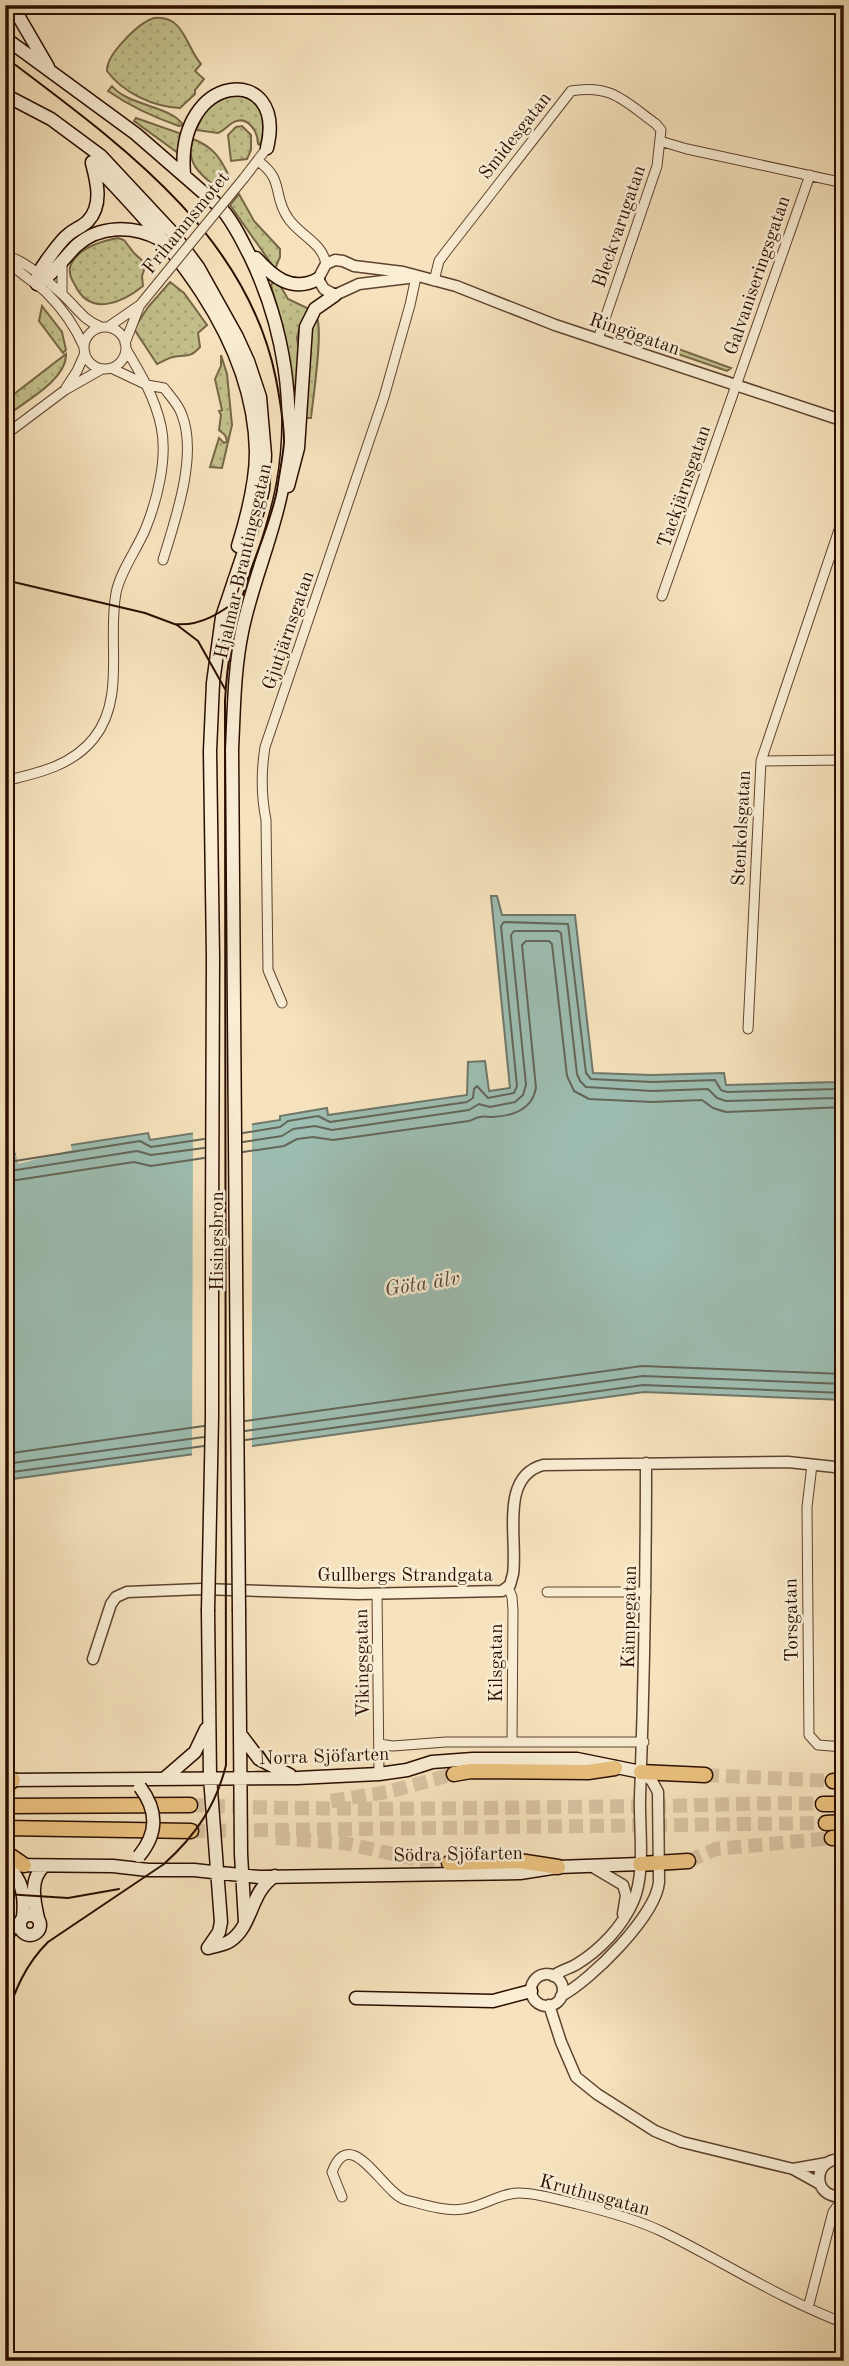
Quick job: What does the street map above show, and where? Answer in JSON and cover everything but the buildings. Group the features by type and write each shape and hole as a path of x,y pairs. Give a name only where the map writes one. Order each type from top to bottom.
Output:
{"highway":[{"path":"454,1774 471,1770 588,1772 615,1768"},
{"path":"641,1772 705,1775"},
{"path":"823,1804 844,1804"},
{"path":"5,1806 190,1805"},
{"path":"826,1823 844,1822"},
{"path":"5,1828 191,1831"},
{"path":"5,1852 23,1865"},
{"path":"449,1863 519,1861 558,1867"},
{"path":"640,1864 688,1861"}],"main road":[{"path":"5,17 11,5"},
{"path":"11,5 47,63 49,71"},
{"name":"Hjalmar Brantingsgatan","path":"5,38 136,134 184,174 229,217 261,279 272,309 280,338 286,384 284,481 242,632 237,659 232,749"},
{"path":"184,174 183,159 187,134 205,103 222,91 243,90 261,100 270,116 267,148"},
{"name":"Hjalmar Brantingsgatan","path":"5,95 51,120 111,165 174,235 215,296 255,379 264,427 264,480 255,521 228,597 216,651 211,751"},
{"path":"78,138 92,162 165,243 224,331 246,385 256,453 252,490 229,572 228,597"},
{"path":"39,279 63,239 88,221 94,211 98,188 92,162"},
{"path":"39,279 62,262 82,241 106,231 142,231 165,243"},
{"path":"244,243 270,273 283,281 303,285 318,279"},
{"path":"278,508 286,494 299,448 306,327 315,309 335,295"},
{"name":"Hisingsbron","path":"211,751 212,1417 208,1611 210,1777 221,1922 216,1938 208,1948 227,1943 242,1927 232,749"},
{"name":"Hisingsbron","path":"165,1778 195,1752 209,1722"},
{"path":"240,1733 259,1759 297,1778"},
{"name":"Norra Sjöfarten","path":"8,1782 44,1778 297,1778 379,1774 407,1770 432,1762 473,1759 577,1759 641,1772"},
{"name":"Södra Sjöfarten","path":"113,1866 139,1856 149,1843 153,1827 153,1812 140,1787 127,1780"},
{"name":"Södra Sjöfarten","path":"5,1866 113,1866 276,1876 520,1873 558,1867 640,1864"},
{"path":"5,1866 17,1878 23,1893 23,1932 32,1935 40,1928 34,1881 37,1872 44,1866"},
{"path":"242,1927 259,1891 267,1881 276,1876"},
{"path":"5,1940 12,1927 21,1920 33,1914 38,1918"},
{"path":"356,1998 494,2001 531,1991"}],"street":[{"name":"Smidesgatan","path":"434,281 439,261 571,91 589,88 606,90 656,124"},
{"name":"Bleckvarugatan","path":"598,339 657,166 661,130 656,124"},
{"path":"660,141 844,183"},
{"name":"Frihamnsmotet","path":"126,346 140,306 267,148"},
{"path":"258,161 273,174 282,208 288,218 299,232 323,253 326,264 318,279 324,289 335,295"},
{"name":"Galvaniseringsgatan","path":"736,387 810,175"},
{"name":"Ringögatan","path":"326,264 335,260 343,261 354,267 403,272 456,286 548,322 844,421"},
{"path":"62,262 62,294"},
{"name":"Ringögatan","path":"335,295 359,284 416,277"},
{"name":"Gjutjärnsgatan","path":"282,1003 268,970 266,820 261,769 265,747 384,397 414,293 416,277"},
{"path":"5,782 70,761 94,738 109,711 113,680 113,613 116,591 145,529 162,459 162,429 147,385 119,332 84,320 62,294 39,279"},
{"path":"39,279 65,314 91,363 147,385 164,388 183,415 187,439 185,484 163,561"},
{"name":"Frihamnsmotet","path":"104,327 140,306"},
{"path":"65,390 77,371 89,334 104,327"},
{"path":"5,435 65,390 122,361 126,346"},
{"name":"Tackjärnsgatan","path":"662,596 736,387"},
{"name":"Stenkolsgatan","path":"748,1029 761,761 844,515"},
{"path":"761,761 844,760"},
{"name":"Gullbergs Strandgata","path":"93,1659 108,1611 116,1597 128,1592 202,1590 377,1594 497,1593 508,1587 515,1564 514,1500 519,1483 523,1476 543,1465 788,1462 844,1468"},
{"name":"Kämpegatan","path":"553,1976 595,1952 622,1919 636,1894 640,1864 643,1742 646,1463"},
{"name":"Torsgatan","path":"812,1465 807,1507 809,1735 818,1745 844,1747"},
{"name":"Kilsgatan","path":"508,1587 513,1610 512,1741"},
{"path":"547,1592 646,1592"},
{"name":"Vikingsgatan","path":"377,1594 379,1774"},
{"path":"379,1744 393,1746 512,1741 643,1742"},
{"path":"561,1996 561,1983 553,1976 539,1976 534,1981 531,1991 537,2002 549,2005 555,2003 583,1982 616,1949 642,1919 657,1895 658,1792 652,1781 641,1772"},
{"path":"592,1866 623,1885 626,1895 622,1919"},
{"path":"549,2005 576,2077 597,2094 655,2131 682,2142 793,2169 835,2197 844,2196"},
{"name":"Kruthusgatan","path":"342,2197 332,2172 341,2157 351,2155 362,2158 390,2191 402,2199 465,2209 519,2193 576,2204 627,2218 663,2232 788,2300 844,2323"},
{"path":"793,2169 835,2159 844,2160"},
{"path":"827,2163 820,2172 833,2212"},
{"path":"808,2308 833,2212 844,2196"}],"shaded area":[{"path":"154,18 164,18 178,26 201,64 195,71 204,79 195,94 180,108 150,102 130,92 107,71 108,64 124,40"},
{"path":"112,86 128,98 170,114 183,125 169,123 134,107 108,91"},
{"path":"232,93 250,99 261,110 263,131 260,145 254,129 247,122 237,121 218,133 196,130 206,108"},
{"path":"136,118 179,133 181,136 178,153 134,121"},
{"path":"242,126 251,135 251,150 247,159 231,161 228,135 236,127"},
{"path":"193,139 211,149 226,169 229,176 218,189 200,173 192,161"},
{"path":"239,194 254,221 280,249 275,269 230,205"},
{"path":"118,238 124,240 146,264 142,276 143,286 116,302 98,304 89,301 81,295 72,280 71,264 85,250 98,243"},
{"path":"170,282 184,293 207,325 198,333 200,347 196,351 157,364 134,329 148,307"},
{"path":"273,282 281,287 288,299 309,309 297,337 300,361 296,438 291,373 285,337 271,285"},
{"path":"42,306 62,332 66,350 63,353 39,321"},
{"path":"317,318 319,337 314,396 311,418 305,418 309,333"},
{"path":"616,327 731,368 727,371 620,334"},
{"path":"66,354 60,373 5,417 5,401"},
{"path":"221,355 227,374 232,425 222,468 210,467 219,438 224,443 227,441 219,430 219,411 222,410 215,379 221,366"}],"water":[{"name":"Göta älv","path":"491,896 497,896 502,915 575,915 593,1073 724,1073 726,1085 836,1082 837,1075 844,1075 844,1400 644,1392 5,1480 5,1148 14,1154 148,1133 150,1140 280,1120 280,1116 327,1108 328,1115 467,1095 468,1062 485,1061 489,1091 510,1088"}],"pier":[{"path":"252,1121 252,1450 192,1458 193,1130"},
{"path":"70,1141 72,1150 18,1164 15,1150"}],"tunnel":[{"path":"331,1801 387,1792 454,1774"},
{"path":"705,1775 833,1781"},
{"path":"190,1805 368,1809 823,1804"},
{"path":"191,1831 826,1823"},
{"path":"276,1838 344,1843 429,1862 449,1863"},
{"path":"688,1861 716,1849 832,1838"}],"tram line":[{"path":"5,57 91,122 132,157 172,195 207,235 237,279 261,326 276,379 284,442 268,525 247,581 235,625 225,701 226,1765 210,1807 195,1831 164,1864 48,1942 22,1978 5,2021"},
{"path":"5,580 145,613 177,625 198,641 225,689"},
{"path":"174,624 202,621 243,596"},
{"path":"5,1894 68,1898 119,1889"}],"railway":[{"path":"5,10 22,5"}]}
